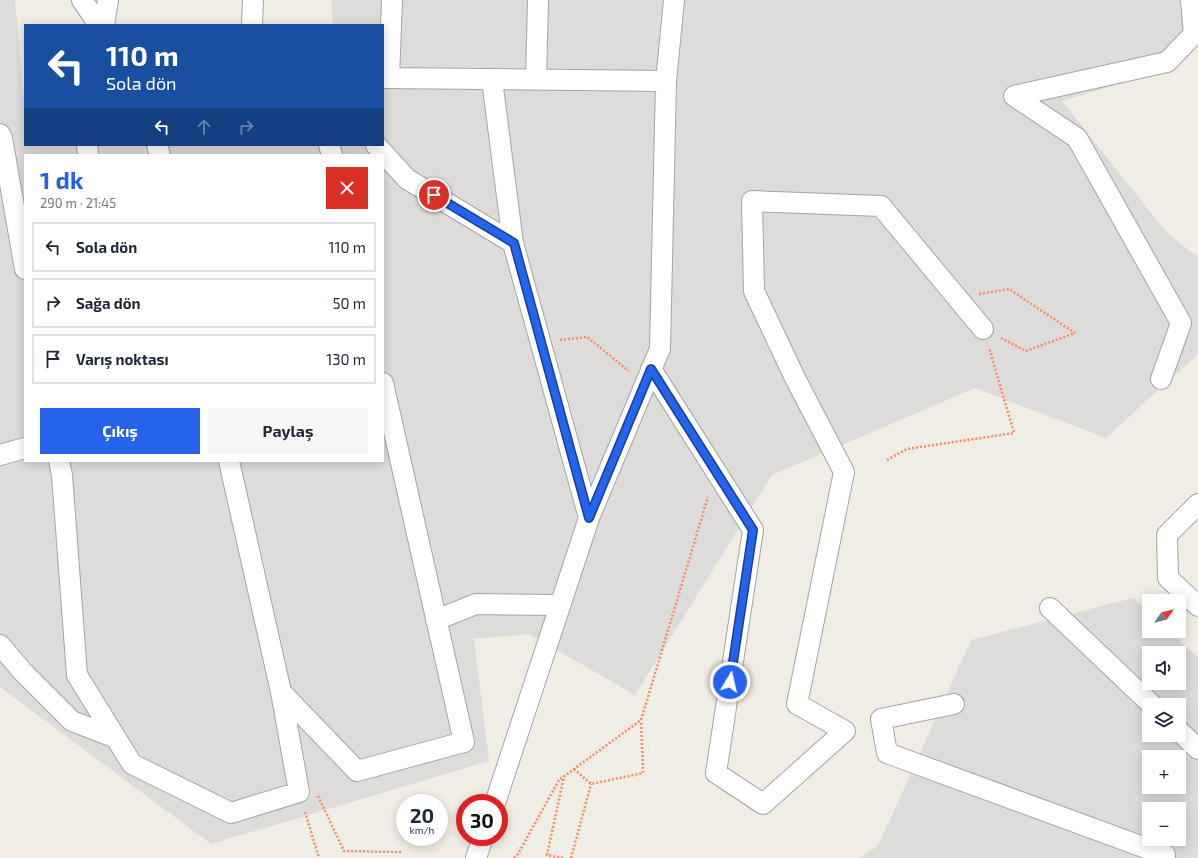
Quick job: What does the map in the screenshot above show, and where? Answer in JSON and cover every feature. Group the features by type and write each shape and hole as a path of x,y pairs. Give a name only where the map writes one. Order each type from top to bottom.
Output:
{"street":[{"path":"82,0 98,24"},
{"path":"104,24 108,0"},
{"path":"252,24 254,0"},
{"path":"392,0 386,78 666,81"},
{"path":"536,80 538,0"},
{"path":"498,794 589,518 660,349 666,81 674,0"},
{"path":"1162,380 1181,322 1077,138 1014,96 1167,62 1196,33 1191,0"},
{"path":"492,80 514,243 589,518"},
{"path":"0,134 2,138 24,263"},
{"path":"377,146 407,179 514,243"},
{"path":"648,377 716,470 753,530 716,773 763,804 844,731 797,704 844,472 795,378 754,291 752,201 881,206 983,329"},
{"path":"281,692 357,771 464,742 384,387"},
{"path":"0,456 24,448"},
{"path":"59,462 62,475 77,675 132,764 231,813 308,792 281,692 229,462"},
{"path":"1196,509 1167,535 1168,578 1198,606"},
{"path":"436,620 476,604 560,605"},
{"path":"1050,608 1145,698"},
{"path":"0,645 22,671 72,721 116,738"},
{"path":"954,704 881,719 887,753 1161,857"},
{"path":"1186,738 1198,749"},
{"path":"476,858 480,846"}],"path":[{"path":"956,297 1009,290 1075,333 1026,351 983,329"},
{"path":"887,460 907,449 1014,433 983,329"},
{"path":"540,341 587,338 648,377"},
{"path":"591,784 643,773 641,720 716,470"},
{"path":"514,858 518,854 558,780 641,720"},
{"path":"574,769 591,784"},
{"path":"562,858 547,855 564,776"},
{"path":"571,858 591,784"},
{"path":"308,792 344,851 401,852"},
{"path":"308,792 319,858"}],"shaded area":[{"path":"0,0 15,0 24,99 24,146 384,146 384,24 333,24 331,0 1198,0 1198,12 1146,76 1062,101 1167,233 1198,257 1198,354 1106,438 975,388 772,475 635,695 529,634 474,639 489,761 211,844 0,687"},
{"path":"1133,598 1142,606 1142,638 1177,638 1186,646 1142,646 1142,690 1186,690 1186,646 1198,657 1198,858 859,858 878,846 971,640"}],"route":[{"path":"434,195 514,243 589,518 651,369 753,530 730,682"}]}
